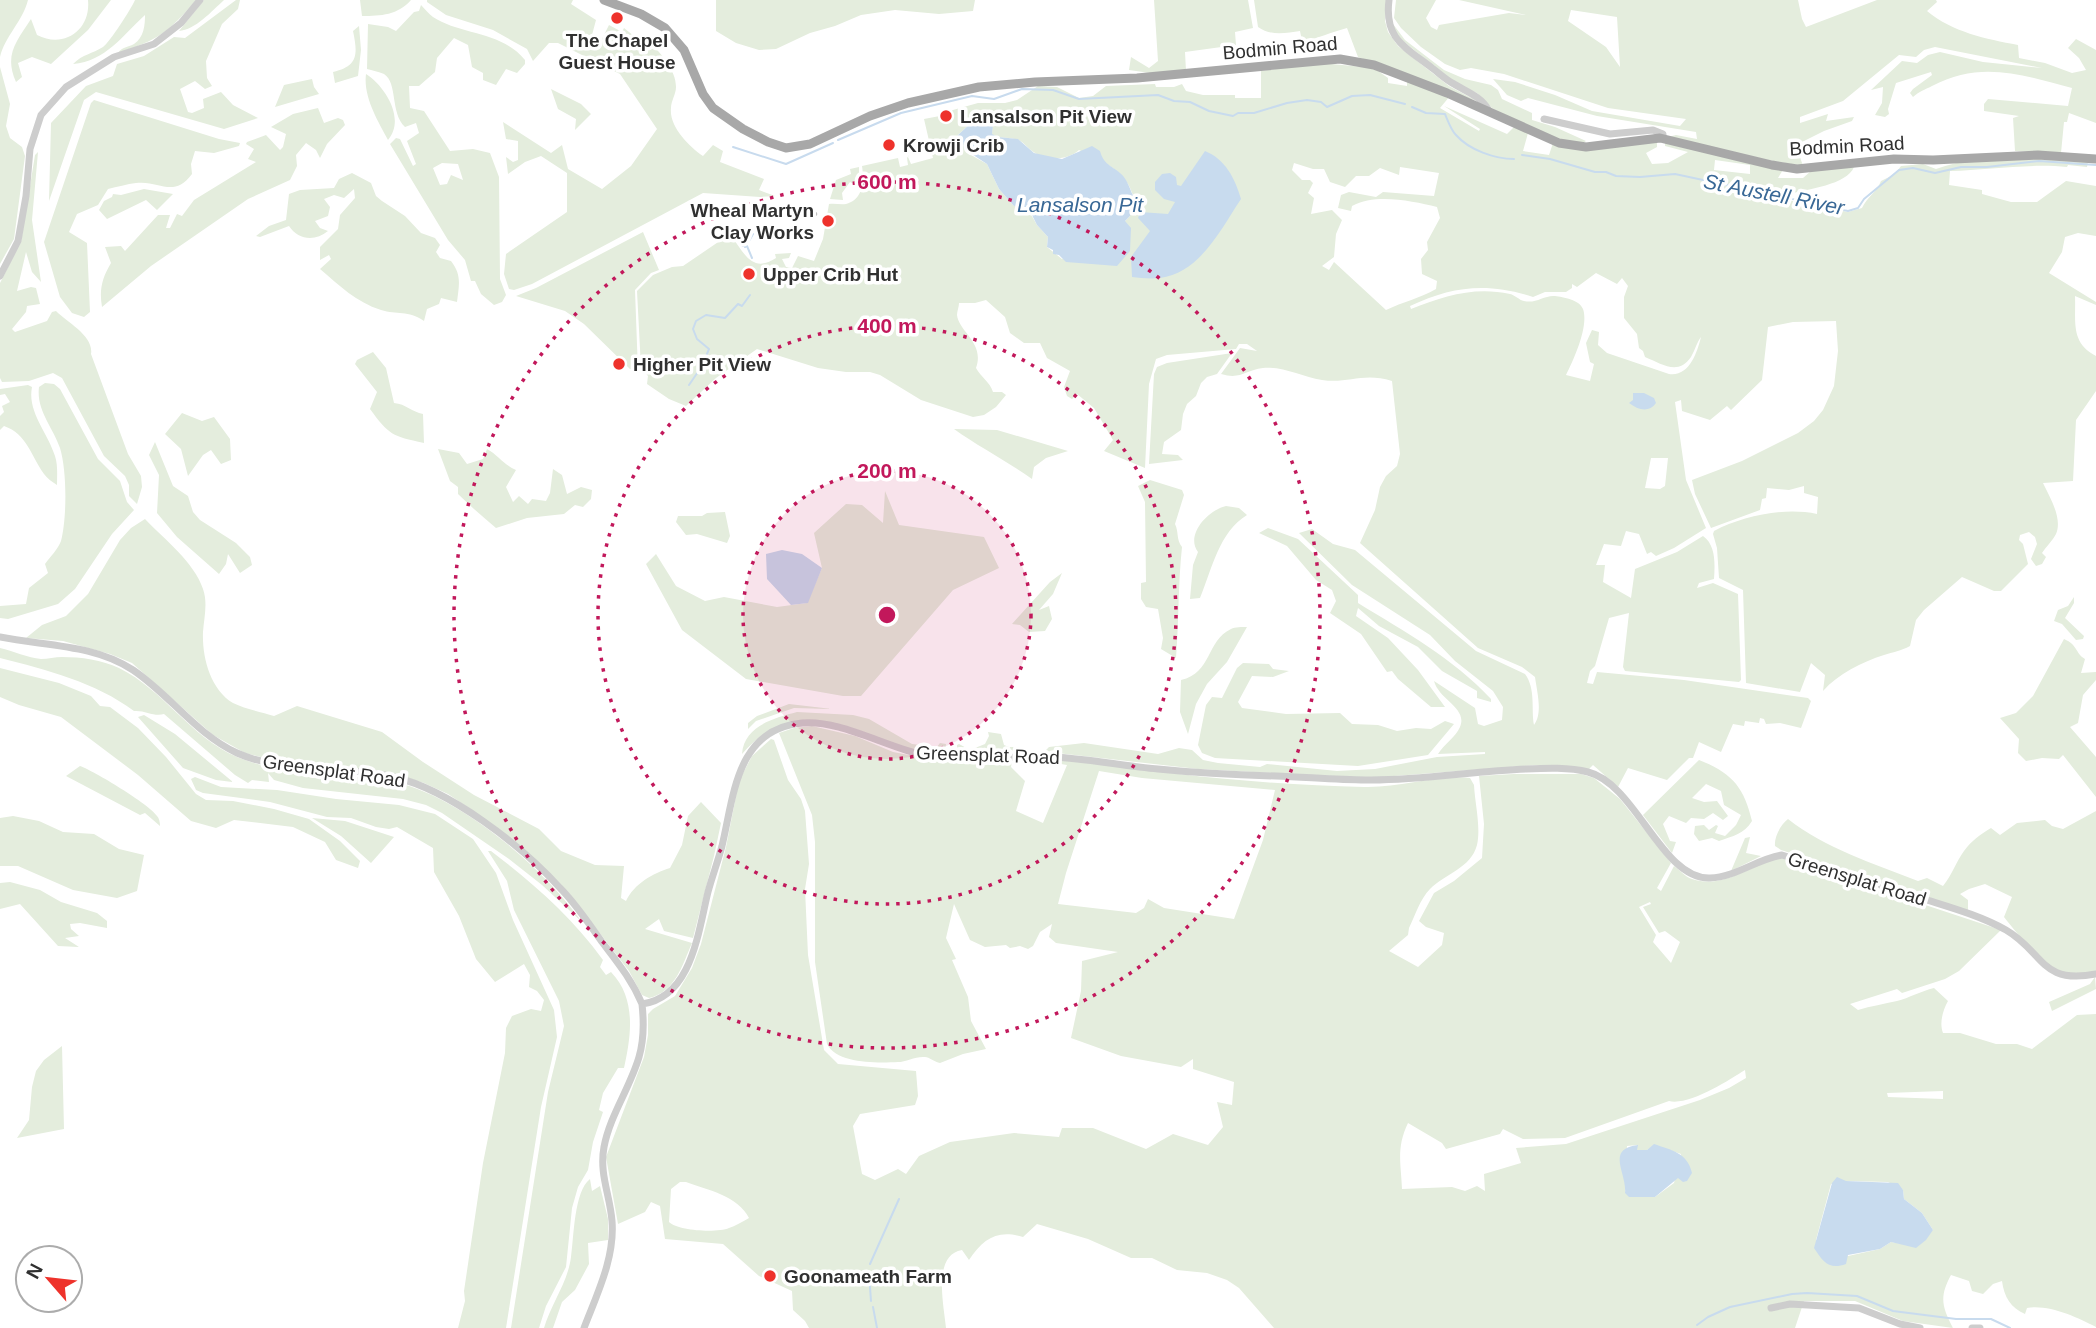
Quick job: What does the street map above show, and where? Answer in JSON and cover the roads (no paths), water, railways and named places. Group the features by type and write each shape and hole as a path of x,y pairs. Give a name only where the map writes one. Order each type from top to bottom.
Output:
{"main road":[{"name":"Bodmin Road","path":"604,0 647,17 665,28 684,50 703,94 713,108 743,129 786,148 810,144 870,116 908,103 979,87 1136,78 1340,59 1374,65 1488,109 1533,132 1568,145 1586,147 1663,138 1797,169 1894,159 2038,155 2096,159"}],"street":[{"path":"0,276 18,241 26,196 30,149 41,115 66,87 114,57 155,44 181,23 200,0"},
{"path":"1389,0 1388,21 1391,31 1401,45 1452,84 1478,97 1488,109"},
{"path":"1544,119 1610,134 1653,130 1662,134 1663,138"},
{"name":"Greensplat Road","path":"0,637 65,646 121,664 143,677 212,739 240,754 270,763 393,777 425,785 448,797 524,854 560,888 618,961 632,981 642,1004 654,1003 676,986 697,942 735,780 742,763 754,747 771,734 800,723 827,725 907,752 937,757 1053,757 1244,776 1369,780 1543,768 1592,772 1606,780 1624,798 1688,874 1707,879 1719,877 1782,855 1976,916 2016,937 2047,968 2059,975 2070,977 2096,974"},
{"path":"584,1328 603,1280 612,1245 612,1223 602,1174 603,1159 611,1123 639,1058 644,1030 642,1004"},
{"path":"1771,1308 1790,1304 1859,1308 1900,1324 1920,1328"},
{"path":"1972,1328 1980,1328"}],"water":[{"name":"Lansalson Pit","path":"994,116 992,134 998,137 1018,139 1034,153 1062,159 1092,146 1123,176 1135,199 1130,216 1125,221 1131,228 1130,251 1117,266 1066,262 1059,255 1053,254 1053,250 1047,247 1048,237 1037,225 1030,211 1026,214 1013,205 999,189 987,164 964,149 963,141 957,136 972,122"},
{"path":"1205,151 1212,154 1228,170 1241,199 1208,248 1187,268 1160,278 1132,277 1131,257 1150,231 1138,218 1140,212 1168,214 1175,202 1164,199 1155,190 1155,182 1162,174 1170,173 1176,177 1177,185 1181,186"},
{"path":"1633,393 1644,393 1654,398 1656,403 1647,409 1636,407 1629,403 1633,400"},
{"path":"782,550 802,554 822,568 808,603 791,605 767,579 766,554"},
{"path":"1654,1144 1683,1157 1692,1173 1687,1181 1683,1182 1678,1178 1655,1197 1629,1197 1625,1193 1620,1163 1622,1151 1638,1145 1637,1150 1647,1150"},
{"path":"1837,1177 1846,1181 1898,1183 1903,1190 1904,1199 1922,1213 1933,1230 1916,1248 1891,1242 1880,1249 1848,1255 1846,1264 1827,1264 1814,1248 1832,1183"}],"waterway":[{"name":"St Austell River","path":"838,140 901,113 972,96 994,99 1022,89 1053,90 1079,99 1158,95 1233,116 1307,100 1321,102 1327,107 1352,96 1370,95 1405,104"},
{"name":"St Austell River","path":"1412,107 1426,113 1445,114 1454,133 1475,149 1514,159"},
{"name":"St Austell River","path":"733,147 786,164 833,143"},
{"name":"St Austell River","path":"1522,155 1550,159 1616,176 1675,174 1848,211 1858,208 1864,199 1899,170 1913,168 1935,173 1961,167 2039,161 2096,165"},
{"path":"749,241 753,234"},
{"path":"737,239 743,246"},
{"path":"745,247 747,246 752,258"},
{"path":"689,385 702,366 709,349 697,339 693,329 696,321 706,315 725,318 738,304 742,306 750,295"},
{"path":"870,1264 899,1199"},
{"path":"869,1273 871,1301"},
{"path":"1697,1325 1730,1307 1807,1293 1857,1296 1893,1311 1956,1319 1991,1319 2010,1328"},
{"path":"873,1307 877,1328"}],"railway":[{"path":"801,212 815,214"}],"place":[{"name":"The Chapel Guest House","path":"617,18"},
{"name":"Lansalson Pit View","path":"946,116"},
{"name":"Krowji Crib","path":"889,145"},
{"name":"Wheal Martyn Clay Works","path":"828,221"},
{"name":"Upper Crib Hut","path":"749,274"},
{"name":"Higher Pit View","path":"619,364"},
{"name":"Goonameath Farm","path":"770,1276"}]}
